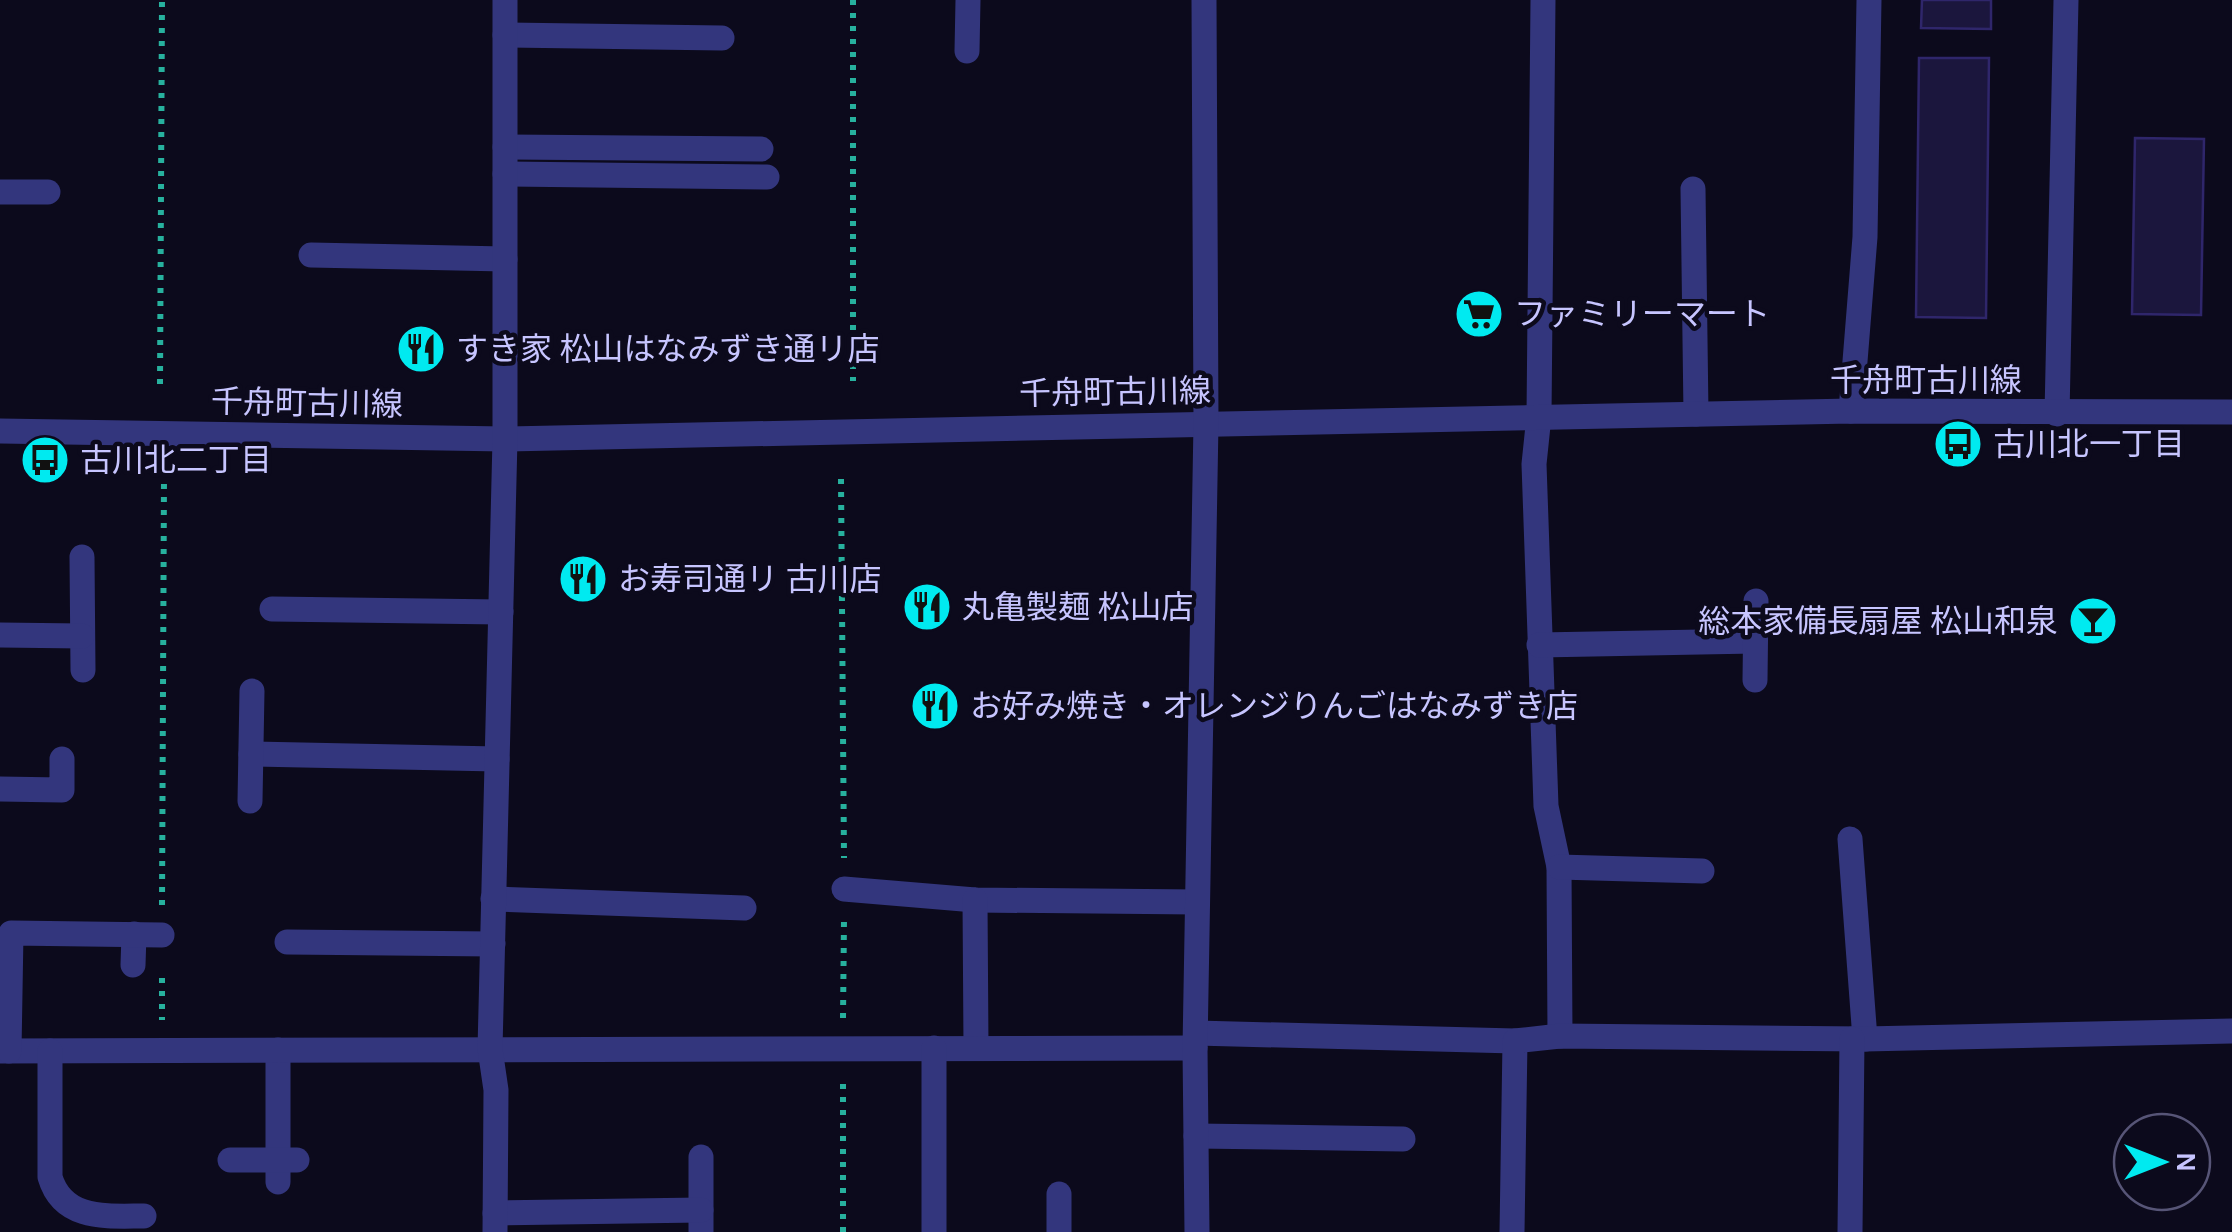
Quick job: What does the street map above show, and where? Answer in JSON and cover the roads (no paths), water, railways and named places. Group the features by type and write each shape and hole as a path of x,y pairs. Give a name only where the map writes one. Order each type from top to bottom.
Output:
{"street":[{"path":"506,0 505,438 490,1049 496,1090 495,1222 701,1221 701,1156"},
{"path":"967,51 968,0"},
{"path":"1197,1232 1195,1041 1206,423 1204,0"},
{"path":"1543,0 1539,416 1534,464 1546,806 1559,867 1560,1036"},
{"path":"1851,411 1865,238 1869,0"},
{"path":"2057,414 2066,0"},
{"path":"506,34 722,38"},
{"path":"505,147 760,149"},
{"path":"505,174 767,178"},
{"path":"1693,189 1696,414"},
{"path":"0,192 48,192"},
{"path":"311,255 505,259"},
{"name":"千舟町古川線","path":"0,430 505,438 1851,411 2232,412"},
{"path":"82,557 83,670"},
{"path":"1755,680 1756,600"},
{"path":"272,609 501,612"},
{"path":"0,635 82,636"},
{"path":"1539,645 1755,642"},
{"path":"250,801 252,691"},
{"path":"251,754 497,759"},
{"path":"0,789 62,790 62,758"},
{"path":"1850,839 1859,1040 1850,1232"},
{"path":"1559,867 1702,871"},
{"path":"844,889 975,900 1197,902"},
{"path":"493,899 744,908"},
{"path":"975,900 976,1048"},
{"path":"162,934 10,934 5,1051 976,1048 1195,1041 1515,1041 1560,1036 1859,1040 2232,1031"},
{"path":"133,966 134,934"},
{"path":"286,942 493,944"},
{"path":"1512,1232 1515,1041"},
{"path":"934,1048 934,1232"},
{"path":"50,1050 50,1177 55,1193 90,1216 144,1216"},
{"path":"230,1160 284,1168 278,1050"},
{"path":"1196,1136 1403,1139"},
{"path":"1058,1194 1058,1232"}],"place":[{"name":"ファミリーマート","path":"1479,314"},
{"name":"すき家 松山はなみずき通リ店","path":"421,349"},
{"name":"古川北一丁目","path":"1958,444"},
{"name":"古川北二丁目","path":"45,460"},
{"name":"お寿司通リ 古川店","path":"583,579"},
{"name":"丸亀製麺 松山店","path":"927,607"},
{"name":"総本家備長扇屋 松山和泉","path":"2093,621"},
{"name":"お好み焼き・オレンジりんごはなみずき店","path":"935,706"}]}
